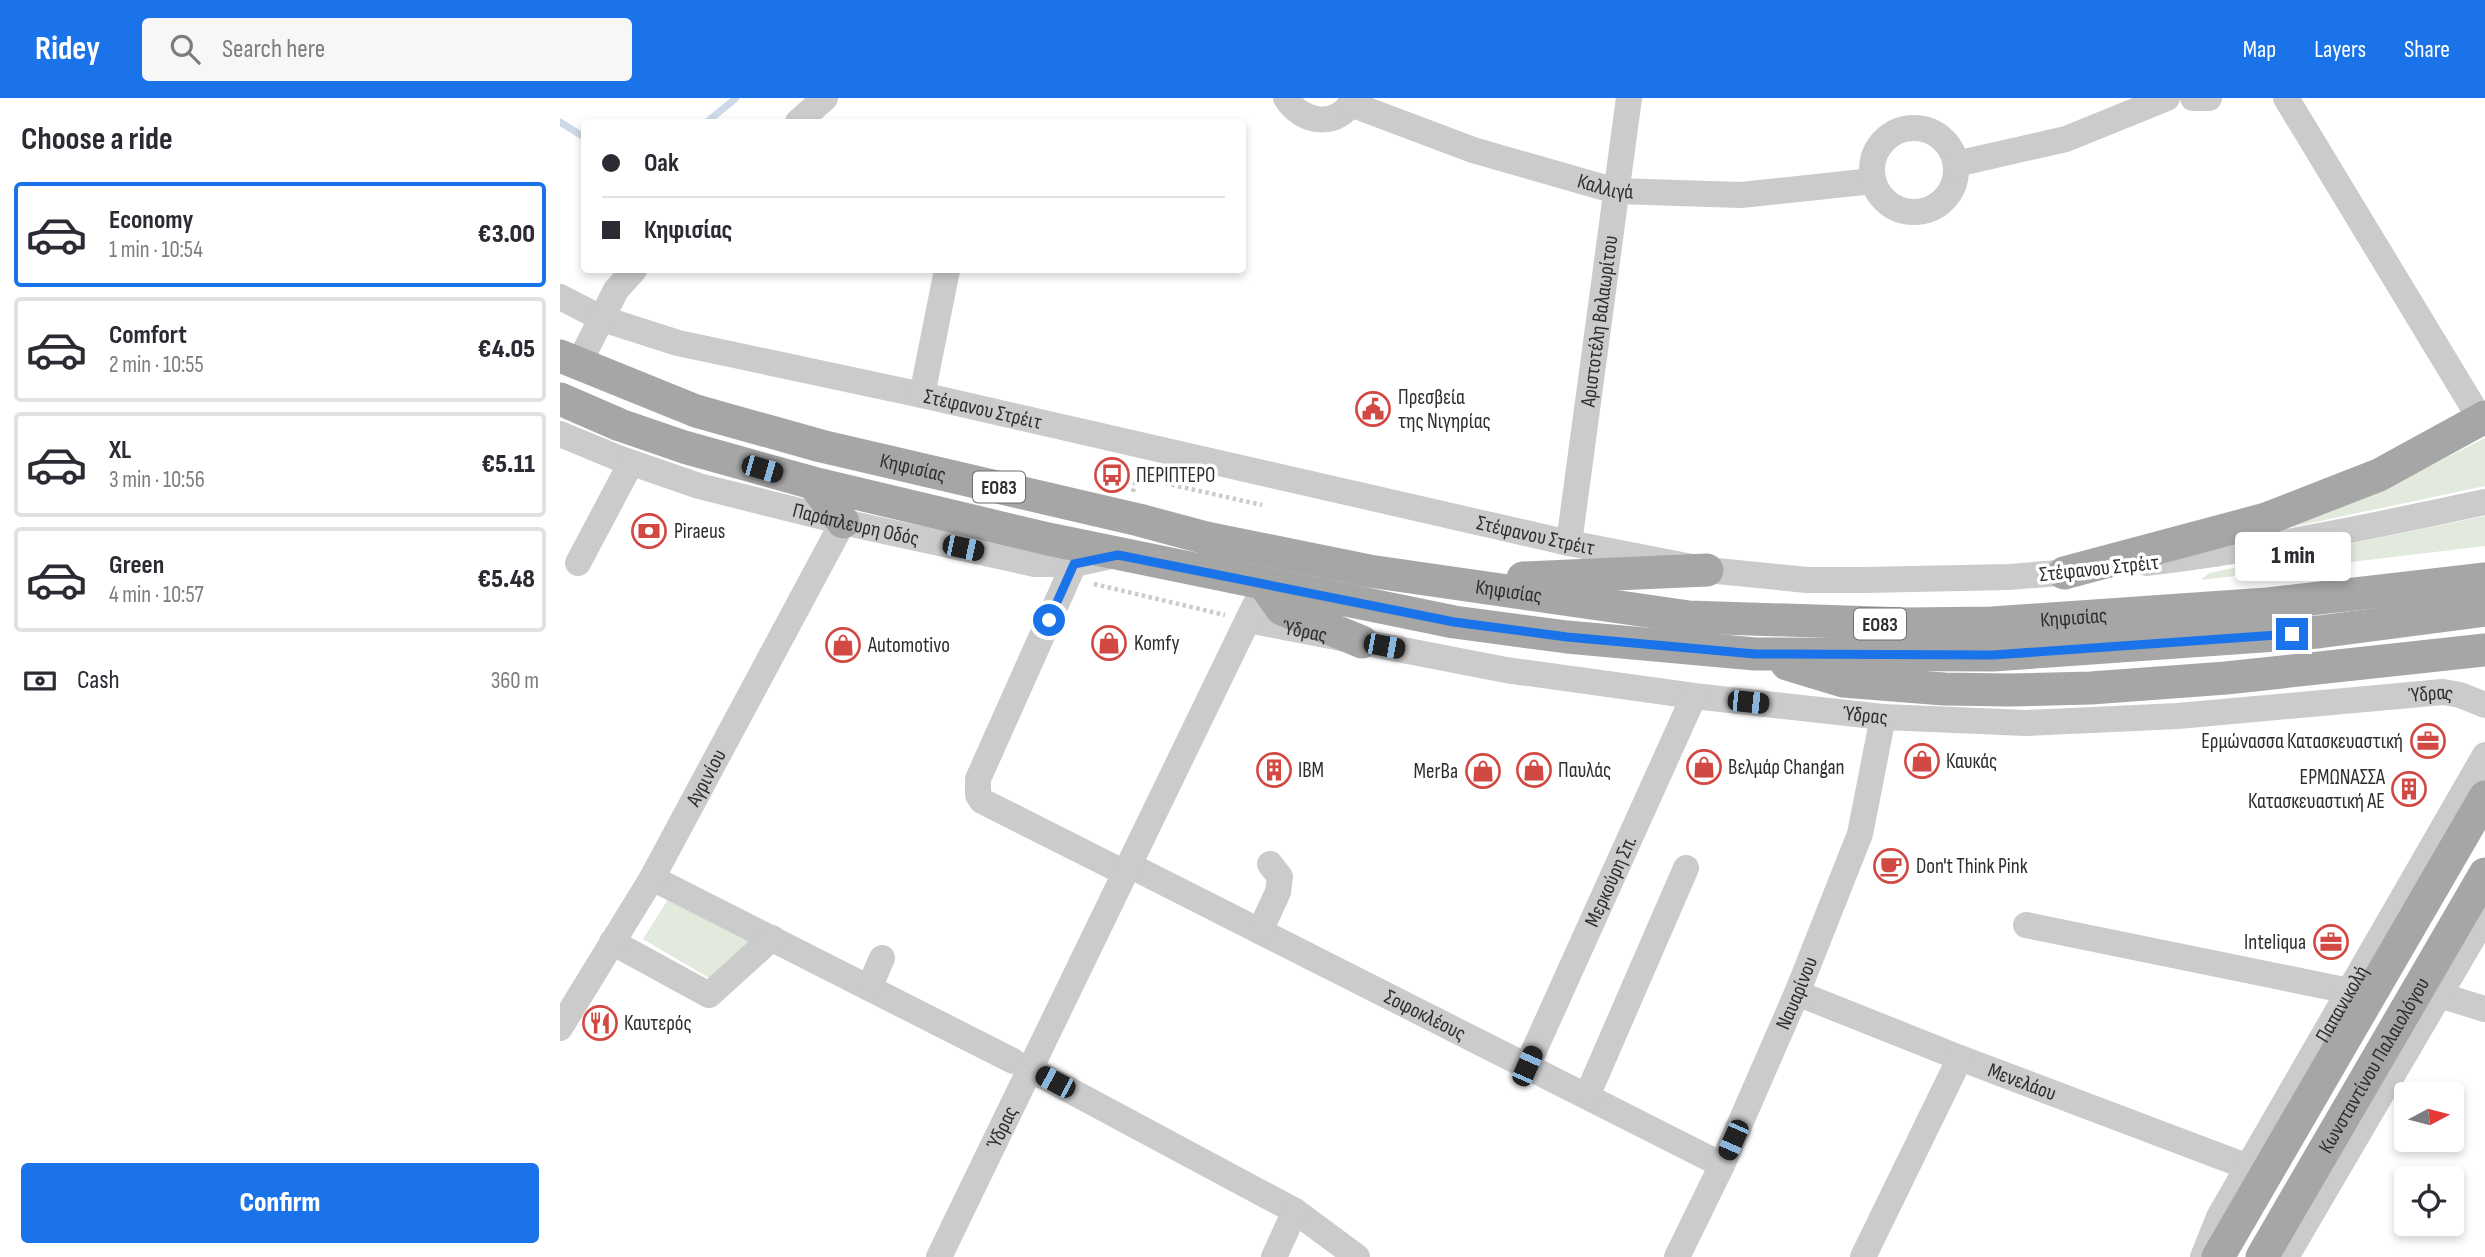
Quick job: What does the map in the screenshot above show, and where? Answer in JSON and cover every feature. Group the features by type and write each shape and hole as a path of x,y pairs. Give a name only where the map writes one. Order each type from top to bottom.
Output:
{"main road":[{"name":"Κηφισίας","path":"569,360 696,411 821,446 1206,538 1369,571 1689,617 1894,624 1992,623 2085,618 2314,598 2485,579"},
{"name":"Κηφισίας","path":"560,399 620,425 684,447 813,483 1118,555 1454,622 1567,637 1755,654 1993,655 2318,632 2485,610"},
{"path":"2064,573 2266,519 2379,475 2483,419"},
{"path":"813,483 843,522"},
{"path":"1447,582 1707,570"},
{"path":"1264,584 1282,609 1362,642"},
{"path":"1755,654 1843,681 2009,690 2091,688 2226,678 2484,651"},
{"name":"Παπανικολή","path":"2218,1257 2485,797"},
{"name":"Κωνσταντίνου Παλαιολόγου","path":"2262,1257 2485,874"}],"street":[{"path":"801,119 825,98"},
{"name":"Καλλιγά","path":"1286,98 1297,112 1318,120 1330,119 1342,113 1352,101 1473,150 1616,191 1741,195 1872,181"},
{"name":"Αριστοτέλη Βαλαωρίτου","path":"1569,543 1629,98"},
{"path":"1956,164 2066,139 2167,98"},
{"path":"2193,98 2209,98"},
{"path":"2286,98 2483,419"},
{"path":"1906,128 1930,130 1942,137 1952,150 1956,164 1955,182 1949,195 1932,209 1905,212 1891,206 1872,181 1871,166 1878,147 1890,135 1906,128"},
{"path":"569,360 603,319 616,290 631,273"},
{"path":"922,395 946,273"},
{"name":"Στέφανου Στρέιτ","path":"560,297 603,319 678,343 922,395 1569,543 1707,570 1807,579 1864,580 2064,573 2207,556 2485,502"},
{"name":"Παράπλευρη Οδός","path":"560,434 631,463 699,486 843,522 1035,564 1074,564 1118,555"},
{"path":"578,563 631,463"},
{"name":"Αγρινίου","path":"560,1028 652,878 843,522"},
{"name":"Σοφοκλέους","path":"1074,564 978,779 977,788 982,801 1260,931 1722,1165"},
{"name":"Ύδρας","path":"939,1257 1022,1065 1127,869 1264,584"},
{"name":"Ύδρας","path":"1248,620 1506,670 1694,696 1883,717 2053,722 2178,716 2443,692 2460,695 2485,705"},
{"name":"Μερκούρη Σπ.","path":"1527,1066 1694,696"},
{"name":"Ναυαρίνου","path":"1678,1257 1722,1165 1797,993 1860,834 1883,717"},
{"name":"Παπανικολή","path":"2203,1257 2220,1217 2248,1167 2485,755"},
{"path":"1260,931 1278,892 1280,877 1270,864"},
{"path":"1587,1097 1686,868"},
{"path":"652,878 1022,1065 1295,1211 1357,1257"},
{"name":"Κωνσταντίνου Παλαιολόγου","path":"2286,1257 2485,917"},
{"path":"2026,925 2349,991"},
{"path":"612,942 709,995 772,938"},
{"path":"869,988 882,958"},
{"name":"Μενελάου","path":"1797,993 2248,1167"},
{"path":"2439,995 2485,1009"},
{"path":"1863,1257 1960,1058"},
{"path":"1273,1257 1295,1211"}],"path":[{"path":"1126,517 1145,446"},
{"path":"1253,548 1269,474"},
{"path":"1137,477 1262,505"},
{"path":"1074,564 1084,578 1097,586 1248,620"}],"shaded area":[{"path":"2485,438 2485,486 2222,542 2402,480"},
{"path":"2485,516 2485,546 2201,580 2209,573"},
{"path":"672,893 765,939 719,984 643,939"}],"waterway":[{"path":"711,119 736,98"},
{"path":"560,122 581,135"}],"place":[{"name":"Πρεσβεία της Νιγηρίας","path":"1373,409"},
{"name":"ΠΕΡΙΠΤΕΡΟ","path":"1112,475"},
{"name":"Piraeus","path":"649,531"},
{"name":"Komfy","path":"1109,643"},
{"name":"Automotivo","path":"843,645"},
{"name":"Ερμώνασσα Κατασκευαστική","path":"2428,741"},
{"name":"Καυκάς","path":"1922,761"},
{"name":"Βελμάρ Changan","path":"1704,767"},
{"name":"IBM","path":"1274,770"},
{"name":"Παυλάς","path":"1534,770"},
{"name":"MerBa","path":"1483,771"},
{"name":"ΕΡΜΩΝΑΣΣΑ Κατασκευαστική ΑΕ","path":"2409,789"},
{"name":"Don't Think Pink","path":"1891,866"},
{"name":"Inteliqua","path":"2331,942"},
{"name":"Καυτερός","path":"600,1023"}],"route":[{"path":"1049,620 1074,564 1118,555 1454,622 1567,637 1755,654 1993,655 2292,634"}]}
